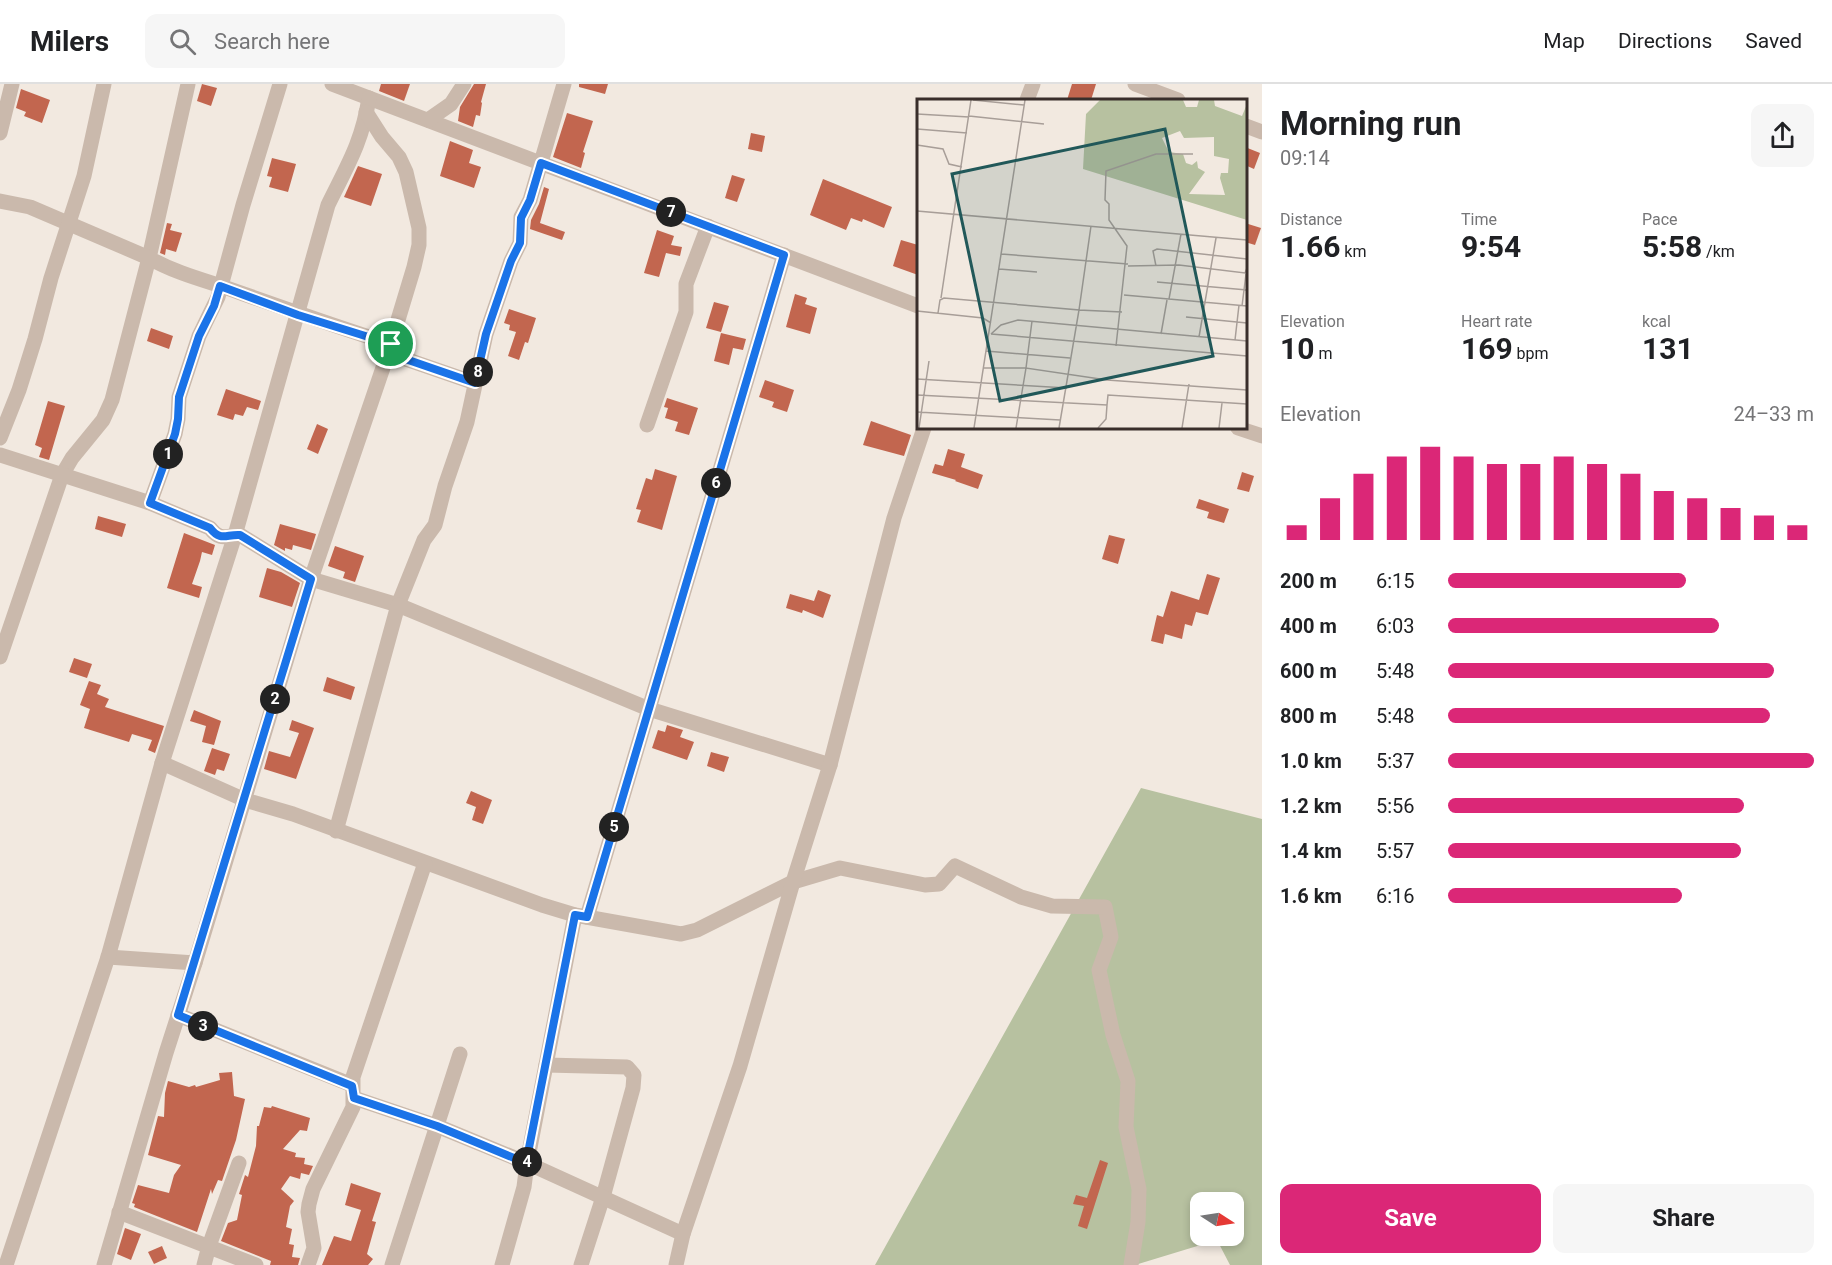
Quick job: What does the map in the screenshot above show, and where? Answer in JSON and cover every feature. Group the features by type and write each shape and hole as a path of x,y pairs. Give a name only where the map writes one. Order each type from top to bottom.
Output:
{"street":[{"path":"0,133 12,84"},
{"path":"0,438 20,390 51,278 84,176 104,84"},
{"path":"0,657 62,475 72,458 104,420 112,400 149,258 188,84"},
{"path":"150,503 175,434 179,397 199,336 214,306 280,84"},
{"path":"332,84 367,105 428,120 917,306"},
{"path":"428,120 451,104 464,84"},
{"path":"336,831 398,605 424,540 435,525 445,486 467,422 486,334 511,261 520,243 521,218 530,200 564,84"},
{"path":"1028,99 1033,84"},
{"path":"1135,84 1176,99"},
{"path":"6,1265 108,957 162,763 235,535 328,205 361,137 367,105"},
{"path":"104,1265 311,579 389,349 419,245 419,228 405,172 399,157 382,137 367,105"},
{"path":"1247,127 1262,132"},
{"path":"0,201 30,207 149,258 164,267 298,315 475,383"},
{"path":"647,425 686,312 686,284 708,226"},
{"path":"502,1265 524,1187 526,1163 546,1065 581,916 649,709 784,255"},
{"path":"676,1265 683,1233 740,1066 793,882 830,765 894,518 924,429"},
{"path":"1241,429 1262,436"},
{"path":"0,455 150,503 210,528 224,538 240,535 311,579 398,605 649,709 830,765"},
{"path":"162,763 245,800 293,814 425,863 581,916 681,934 689,933 793,882 840,868 925,885 939,884 955,866 1021,897 1052,906 1105,907 1111,937 1100,970 1113,1035 1128,1081 1126,1127 1139,1189 1138,1222 1131,1265"},
{"path":"308,1265 314,1248 308,1212 313,1189 353,1107 356,1070 425,863"},
{"path":"108,957 195,963"},
{"path":"178,1015 353,1092 526,1163 683,1233"},
{"path":"392,1265 460,1054"},
{"path":"546,1065 627,1067 634,1075 633,1088 603,1197 581,1265"},
{"path":"204,1265 239,1164"},
{"path":"119,1212 256,1265"}],"green space":[{"path":"1141,788 1262,819 1262,1265 1230,1265 1220,1246 1244,1246 1244,1192 1190,1192 1190,1246 1197,1246 1135,1265 875,1265"}],"building":[{"path":"202,84 217,88 211,106 197,101"},
{"path":"381,84 410,84 404,101 379,91"},
{"path":"474,84 486,84 480,116 476,115 473,127 458,121 460,107"},
{"path":"579,84 608,84 605,94 579,87"},
{"path":"1072,84 1096,84 1091,99 1067,99"},
{"path":"21,89 50,100 42,123 24,116 26,112 16,108"},
{"path":"567,113 593,121 583,152 585,153 581,168 553,157"},
{"path":"751,133 765,136 762,152 748,149"},
{"path":"450,141 473,150 469,163 481,167 474,188 440,176"},
{"path":"1247,148 1260,153 1254,169 1247,166"},
{"path":"272,158 296,164 288,192 269,187 272,177 267,176"},
{"path":"358,166 382,174 371,206 344,197"},
{"path":"732,175 745,179 737,202 725,198"},
{"path":"823,179 892,207 884,228 863,219 862,222 851,218 846,230 810,215"},
{"path":"544,187 549,189 540,223 565,232 562,240 530,229 531,220"},
{"path":"167,223 172,224 170,230 182,233 176,252 166,249 165,255 160,253"},
{"path":"1247,224 1261,228 1255,245 1247,243"},
{"path":"657,230 674,236 671,245 682,247 680,256 666,253 659,277 644,273"},
{"path":"901,240 917,245 917,275 893,266"},
{"path":"795,294 807,298 805,304 817,308 810,334 786,327"},
{"path":"714,302 729,306 721,332 706,328"},
{"path":"509,309 536,318 528,343 525,342 519,360 508,356 516,332 509,330 510,325 504,323"},
{"path":"151,328 173,336 169,349 147,341"},
{"path":"721,333 746,339 743,350 733,348 729,365 714,361"},
{"path":"765,380 794,390 787,412 772,407 774,402 759,397"},
{"path":"226,389 261,401 258,410 247,407 243,416 235,414 233,420 217,415"},
{"path":"667,398 698,408 689,435 675,431 678,422 665,418 668,408 664,407"},
{"path":"48,401 65,406 49,460 39,457 42,448 35,445"},
{"path":"871,421 911,435 904,456 863,445"},
{"path":"317,424 328,429 318,454 307,449"},
{"path":"948,449 965,454 961,467 983,475 978,489 932,473 935,464 943,466"},
{"path":"655,469 677,476 662,530 637,522 641,510 636,509 646,478 652,480"},
{"path":"1242,472 1254,476 1249,492 1237,489"},
{"path":"1199,499 1229,509 1224,523 1207,518 1209,512 1196,508"},
{"path":"98,516 126,524 122,537 95,529"},
{"path":"280,524 316,534 311,550 293,545 292,550 285,548 285,551 274,545"},
{"path":"184,533 215,545 212,555 202,552 192,584 202,587 199,598 167,588"},
{"path":"1109,535 1125,539 1118,564 1102,559"},
{"path":"335,546 364,556 355,582 343,578 345,572 328,566"},
{"path":"267,568 281,572 300,583 292,607 259,597"},
{"path":"1207,574 1220,578 1208,615 1196,612 1192,626 1185,624 1182,639 1165,634 1163,644 1151,641 1157,615 1163,617 1171,591 1199,600"},
{"path":"818,590 831,595 823,618 803,610 802,613 786,608 790,594 814,601"},
{"path":"74,658 92,664 87,678 69,672"},
{"path":"327,677 355,687 351,700 323,691"},
{"path":"89,681 101,685 97,694 109,699 105,707 164,726 155,753 148,750 152,740 132,734 129,742 84,728 90,709 80,705"},
{"path":"194,710 221,721 214,745 202,742 206,726 190,721"},
{"path":"292,720 314,728 296,779 264,769 269,751 290,757 299,733 289,730"},
{"path":"667,725 683,730 680,737 694,742 687,760 652,748 658,730 665,732"},
{"path":"212,748 230,754 224,771 217,769 215,775 204,771"},
{"path":"711,752 729,757 724,772 707,766"},
{"path":"471,791 492,800 483,824 472,820 476,807 466,803"},
{"path":"232,1072 234,1096 245,1099 236,1140 222,1181 218,1180 212,1194 211,1189 197,1232 134,1207 135,1204 132,1203 138,1185 169,1193 174,1175 181,1165 148,1155 158,1116 164,1117 168,1081 196,1087 220,1080 219,1073"},
{"path":"272,1106 310,1118 307,1131 300,1130 283,1149 296,1153 295,1157 305,1158 304,1164 313,1166 309,1175 301,1173 300,1179 290,1176 281,1189 294,1201 290,1206 286,1227 292,1229 289,1244 294,1245 292,1257 300,1258 298,1265 270,1265 271,1261 221,1241 228,1223 237,1220 242,1195 239,1194 245,1175 248,1177 256,1146 257,1126 259,1126 264,1107 271,1108"},
{"path":"1100,1160 1108,1163 1087,1229 1078,1226 1084,1206 1073,1204 1076,1195 1087,1198"},
{"path":"351,1183 381,1193 372,1221 376,1222 367,1254 373,1259 368,1265 322,1265 334,1236 351,1241 361,1210 345,1205"},
{"path":"125,1228 141,1234 131,1260 117,1254"},
{"path":"162,1246 167,1258 154,1264 148,1252"}],"route":[{"path":"541,163 784,255 587,917 575,915 526,1163 437,1126 354,1098 352,1086 178,1015 311,579 240,535 224,538 210,528 150,503 175,434 179,397 199,336 218,297 220,286 298,315 391,344 388,353 475,383 486,334 511,261 520,243 521,218 530,200 541,163"}]}
